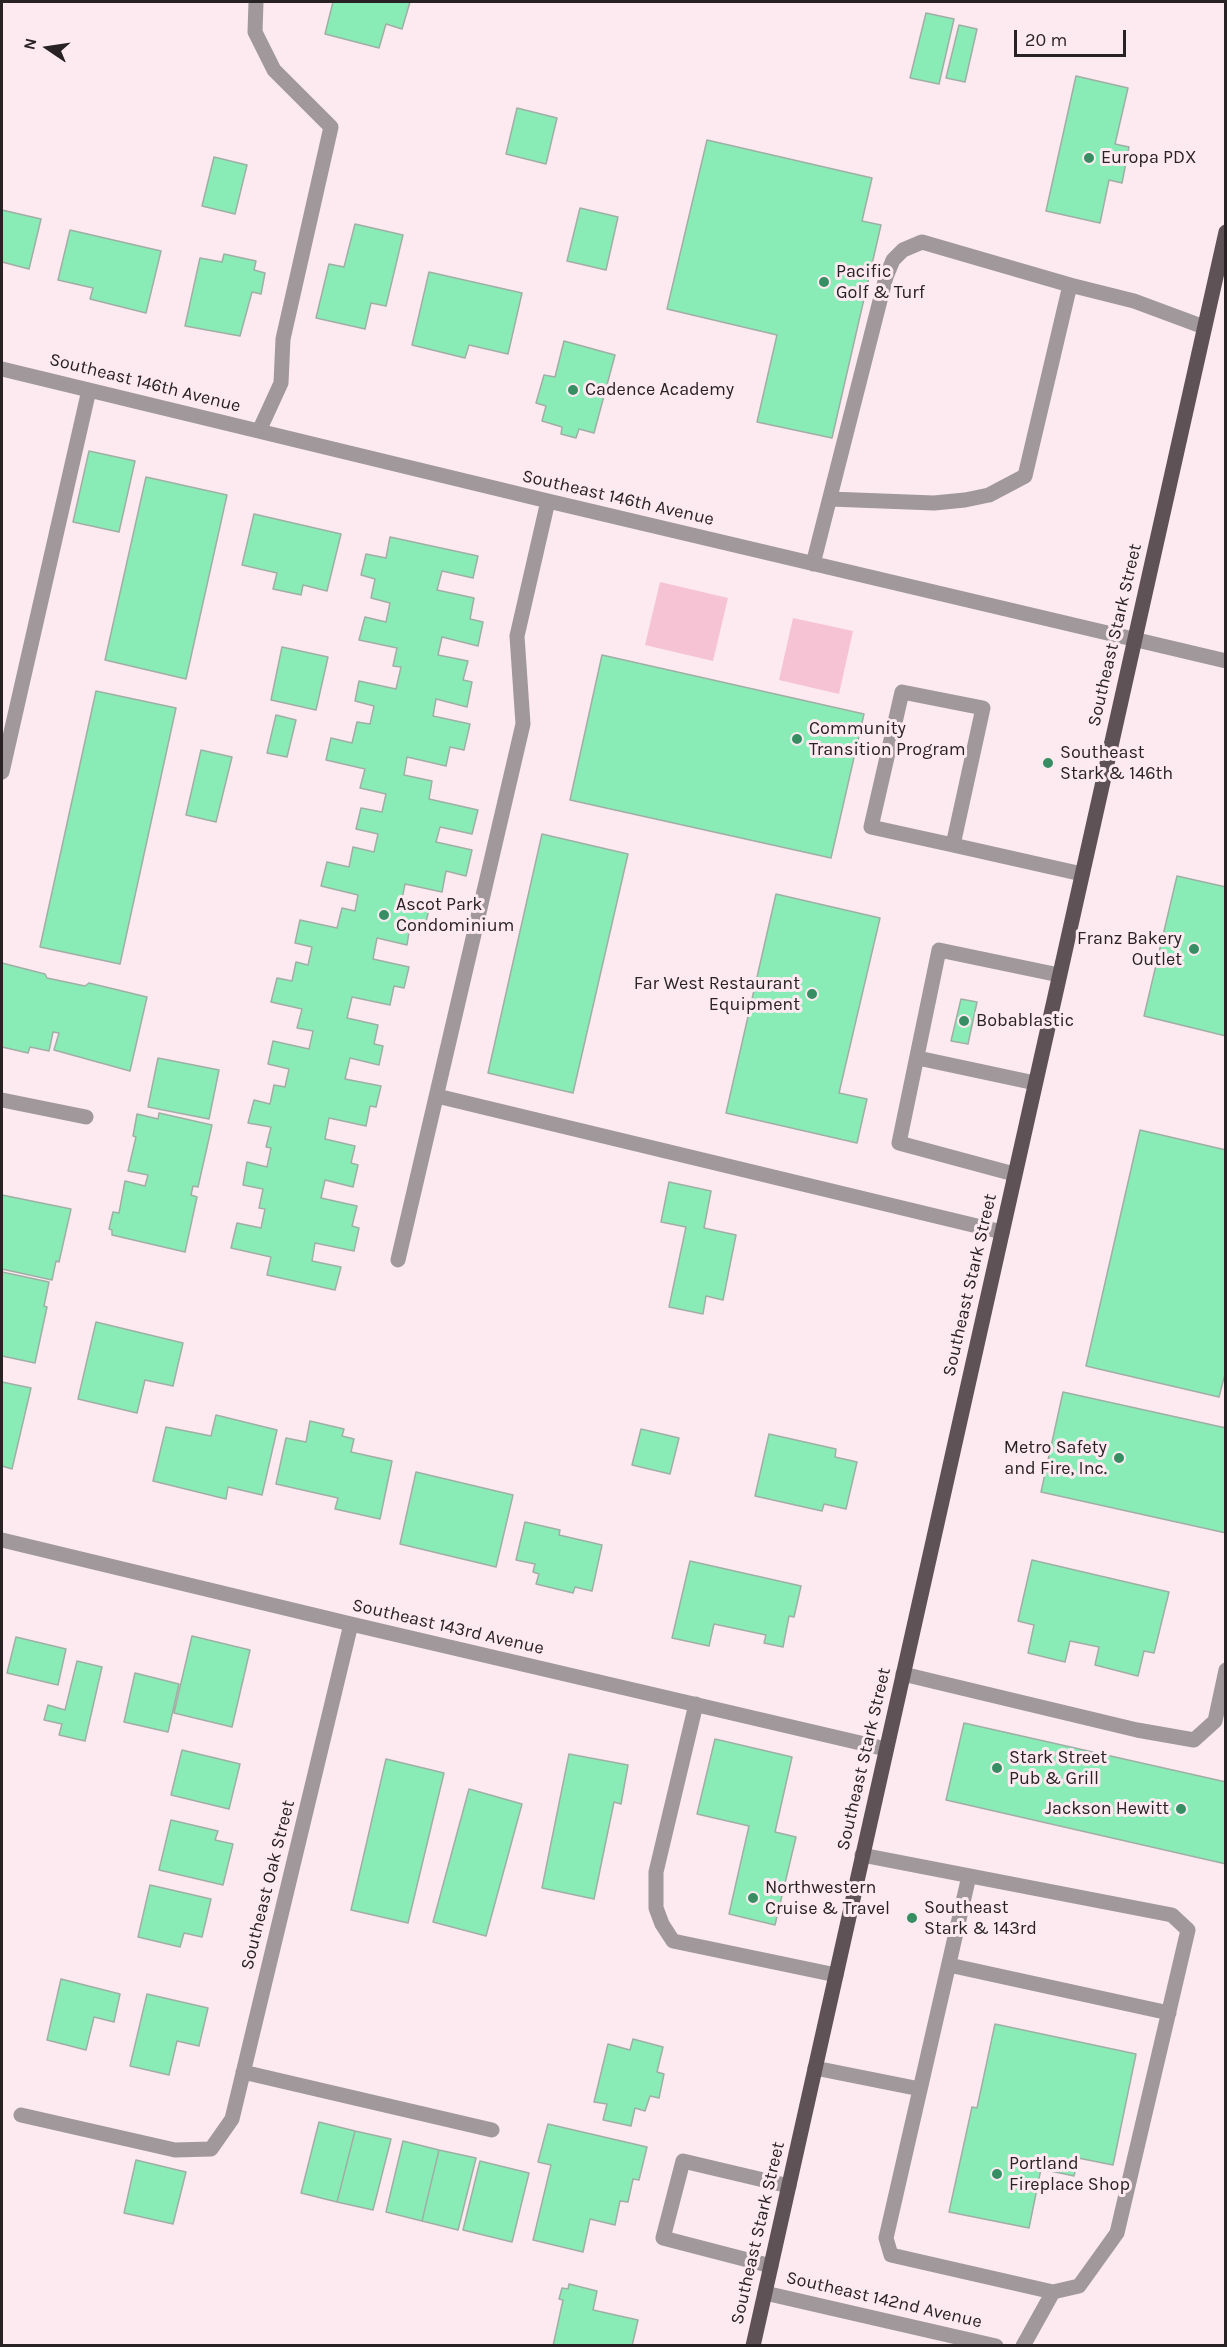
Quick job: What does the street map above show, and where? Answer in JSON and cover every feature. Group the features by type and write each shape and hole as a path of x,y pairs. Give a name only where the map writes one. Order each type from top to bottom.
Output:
{"main road":[{"name":"Southeast Stark Street","path":"753,2346 1225,241"}],"street":[{"path":"256,2 255,32 274,70 331,127 283,339 281,383 259,431"},
{"path":"813,564 886,277 893,260 903,250 922,242 1134,301 1204,327"},
{"path":"830,499 934,503 965,500 989,495 1025,476 1070,285"},
{"name":"Southeast 146th Avenue","path":"2,369 1226,661"},
{"path":"2,772 89,390"},
{"path":"398,1260 523,724 517,636 548,501"},
{"path":"953,846 983,708 902,692 871,827 953,846 1082,874"},
{"path":"1014,1174 899,1143 939,950 1059,975"},
{"path":"918,1058 1035,1083"},
{"path":"437,1096 1002,1232"},
{"path":"2,1100 86,1118"},
{"name":"Southeast 143rd Avenue","path":"2,1540 886,1749"},
{"name":"Southeast Oak Street","path":"21,2115 175,2150 211,2149 232,2120 351,1624"},
{"path":"903,1674 1137,1730 1194,1740 1215,1721 1226,1670"},
{"path":"696,1704 656,1872 656,1908 662,1924 673,1941 836,1975"},
{"path":"862,1855 1173,1915 1188,1929 1117,2233 1078,2286 1053,2292 891,2255 886,2238 969,1876"},
{"path":"949,1965 1169,2013"},
{"path":"815,2068 920,2089"},
{"path":"243,2072 492,2130"},
{"path":"771,2266 663,2238 683,2161 789,2186"},
{"path":"1023,2346 1053,2292"},
{"name":"Southeast 142nd Avenue","path":"765,2293 993,2345"}],"shaded area":[{"path":"660,582 728,598 713,661 645,645"},
{"path":"793,618 853,631 839,694 779,680"}],"building":[{"path":"333,2 410,2 402,29 386,24 379,48 325,34"},
{"path":"926,13 954,19 939,84 910,78"},
{"path":"959,25 977,29 965,82 946,78"},
{"path":"1076,76 1128,88 1115,144 1129,147 1122,183 1109,180 1100,223 1046,211"},
{"path":"517,108 557,118 546,164 506,154"},
{"path":"707,140 872,178 862,221 881,225 832,438 757,422 777,335 667,309"},
{"path":"214,157 247,165 235,214 202,206"},
{"path":"580,208 618,217 606,270 567,261"},
{"path":"2,210 41,219 29,269 2,262"},
{"path":"355,224 403,235 386,306 371,303 365,329 316,318 329,264 344,267"},
{"path":"70,230 161,251 146,313 90,299 93,288 58,280"},
{"path":"224,254 256,261 254,270 265,273 261,294 252,292 240,336 185,326 200,258 222,262"},
{"path":"429,272 522,293 508,354 469,345 465,358 412,345"},
{"name":"Cadence Academy","path":"564,341 615,355 594,433 579,429 576,438 561,434 562,427 542,421 546,406 536,403 544,375 555,377"},
{"path":"89,451 135,461 119,532 73,522"},
{"path":"146,477 227,495 186,679 105,660"},
{"path":"254,514 341,534 327,591 303,585 301,595 273,589 277,573 242,565"},
{"name":"Ascot Park Condominium","path":"390,537 478,556 473,578 442,571 437,590 474,598 470,619 483,622 478,646 442,637 438,655 468,661 463,680 472,682 467,707 436,699 433,716 470,724 464,750 450,747 446,766 407,757 404,775 432,781 429,799 478,810 472,834 440,827 436,842 472,850 466,876 446,871 442,892 405,884 402,899 430,906 424,929 410,926 407,945 377,938 373,959 409,967 404,988 394,986 390,1005 352,997 347,1018 378,1025 374,1044 383,1046 379,1065 350,1058 345,1079 381,1086 376,1107 370,1106 366,1126 329,1118 325,1139 355,1146 351,1163 358,1165 353,1187 325,1180 321,1198 357,1206 352,1226 359,1228 354,1251 315,1243 312,1261 341,1267 335,1290 267,1275 271,1257 231,1248 237,1223 261,1228 265,1209 259,1208 263,1189 243,1185 247,1162 267,1167 271,1148 266,1147 271,1127 248,1123 254,1100 270,1104 274,1085 285,1087 289,1069 268,1064 273,1041 309,1049 313,1031 297,1028 302,1009 271,1002 277,978 292,981 296,962 308,965 312,947 295,943 300,920 337,928 342,908 355,911 358,895 321,886 327,862 349,867 353,847 374,852 378,834 356,829 361,808 382,812 386,794 360,788 365,769 326,760 331,738 352,743 357,722 370,724 374,706 355,701 359,681 396,689 401,667 393,666 397,648 359,640 365,617 386,622 390,603 371,598 375,579 361,575 366,554 386,558"},
{"path":"282,647 328,657 316,710 271,700"},
{"path":"602,655 864,714 831,858 570,800"},
{"path":"96,691 176,708 120,964 40,947"},
{"path":"276,715 296,720 287,757 267,753"},
{"path":"201,750 232,757 216,822 186,815"},
{"path":"542,834 628,854 573,1093 488,1073"},
{"path":"1177,876 1226,887 1226,1036 1144,1016"},
{"path":"776,894 880,918 839,1093 867,1099 857,1143 726,1113"},
{"path":"2,963 45,974 47,978 85,986 89,983 147,997 130,1071 54,1050 59,1033 53,1032 49,1051 30,1047 28,1053 2,1047"},
{"name":"Bobablastic","path":"961,999 977,1002 968,1044 951,1041"},
{"path":"158,1058 219,1070 209,1119 148,1107"},
{"path":"159,1113 212,1125 198,1187 193,1186 191,1195 197,1197 185,1252 112,1235 112,1230 109,1229 113,1212 119,1213 125,1181 145,1186 148,1175 128,1171 136,1137 133,1136 137,1114 158,1119"},
{"path":"1140,1130 1226,1150 1226,1370 1219,1397 1086,1366"},
{"path":"669,1182 711,1191 704,1228 736,1235 723,1300 706,1296 703,1314 669,1307 686,1227 661,1222"},
{"path":"2,1195 71,1209 59,1262 56,1261 52,1280 2,1269"},
{"path":"2,1272 49,1282 44,1306 47,1307 35,1363 2,1356"},
{"path":"96,1322 183,1343 173,1386 145,1380 137,1413 78,1399"},
{"path":"2,1382 31,1388 12,1469 2,1466"},
{"path":"1063,1392 1226,1428 1226,1533 1041,1492"},
{"path":"216,1415 277,1430 262,1495 228,1487 226,1499 153,1481 166,1427 211,1436"},
{"path":"310,1421 344,1429 342,1436 354,1439 351,1452 392,1461 380,1519 335,1509 338,1498 276,1484 286,1438 306,1442"},
{"path":"641,1429 679,1438 670,1474 632,1465"},
{"path":"769,1434 836,1449 835,1457 857,1462 846,1509 824,1504 822,1511 755,1496"},
{"path":"416,1472 513,1495 496,1567 400,1544"},
{"path":"525,1522 560,1530 559,1535 602,1545 592,1591 575,1587 573,1593 536,1584 539,1574 533,1572 535,1564 516,1560"},
{"path":"1032,1560 1169,1592 1154,1653 1144,1651 1138,1676 1095,1665 1099,1647 1070,1641 1065,1662 1028,1653 1034,1625 1018,1621"},
{"path":"690,1561 801,1586 794,1617 789,1616 783,1647 764,1643 766,1635 714,1624 709,1646 672,1638"},
{"path":"192,1636 250,1650 232,1727 174,1713"},
{"path":"16,1637 66,1649 58,1685 7,1673"},
{"path":"77,1661 102,1667 85,1741 59,1735 62,1724 44,1720 48,1705 65,1710"},
{"path":"135,1673 179,1684 168,1732 124,1722"},
{"path":"964,1723 1226,1782 1226,1864 946,1800"},
{"path":"715,1739 792,1757 775,1832 796,1837 775,1925 729,1914 749,1826 697,1814"},
{"path":"182,1750 240,1764 229,1809 171,1795"},
{"path":"569,1754 628,1765 621,1804 614,1802 594,1899 542,1888"},
{"path":"386,1759 444,1773 408,1923 351,1910"},
{"path":"469,1789 522,1804 486,1936 433,1922"},
{"path":"171,1820 218,1831 215,1840 233,1844 223,1885 159,1870"},
{"path":"150,1885 211,1899 202,1937 184,1933 180,1947 138,1937"},
{"path":"61,1979 120,1994 114,2022 94,2017 86,2050 47,2040"},
{"path":"147,1994 208,2008 199,2046 177,2041 169,2075 130,2066"},
{"path":"995,2024 1136,2054 1113,2165 1078,2158 1074,2176 1041,2169 1029,2228 949,2212 972,2107 977,2108"},
{"path":"633,2039 663,2047 657,2072 664,2074 659,2098 650,2096 645,2111 635,2108 631,2126 603,2120 607,2104 594,2102 608,2044 630,2050"},
{"path":"319,2122 355,2131 337,2202 301,2193"},
{"path":"548,2124 647,2147 639,2180 633,2179 628,2202 620,2201 615,2225 590,2219 583,2252 533,2240 551,2165 538,2162"},
{"path":"355,2131 391,2139 373,2210 337,2202"},
{"path":"403,2141 439,2150 422,2221 386,2212"},
{"path":"439,2150 476,2158 458,2230 422,2221"},
{"path":"136,2160 186,2172 173,2224 124,2213"},
{"path":"480,2161 529,2173 512,2242 463,2230"},
{"path":"569,2284 597,2291 593,2310 638,2320 632,2346 553,2346 563,2300 559,2299 562,2288 568,2289"}],"place":[{"name":"Europa PDX","path":"1089,158"},
{"name":"Pacific Golf & Turf","path":"824,282"},
{"name":"Cadence Academy","path":"573,390"},
{"name":"Community Transition Program","path":"797,739"},
{"name":"Southeast Stark & 146th","path":"1048,763"},
{"name":"Ascot Park Condominium","path":"384,915"},
{"name":"Franz Bakery Outlet","path":"1194,949"},
{"name":"Far West Restaurant Equipment","path":"812,994"},
{"name":"Bobablastic","path":"964,1021"},
{"name":"Metro Safety and Fire, Inc.","path":"1119,1458"},
{"name":"Stark Street Pub & Grill","path":"997,1768"},
{"name":"Jackson Hewitt","path":"1181,1809"},
{"name":"Northwestern Cruise & Travel","path":"753,1898"},
{"name":"Southeast Stark & 143rd","path":"912,1918"},
{"name":"Portland Fireplace Shop","path":"997,2174"}]}
